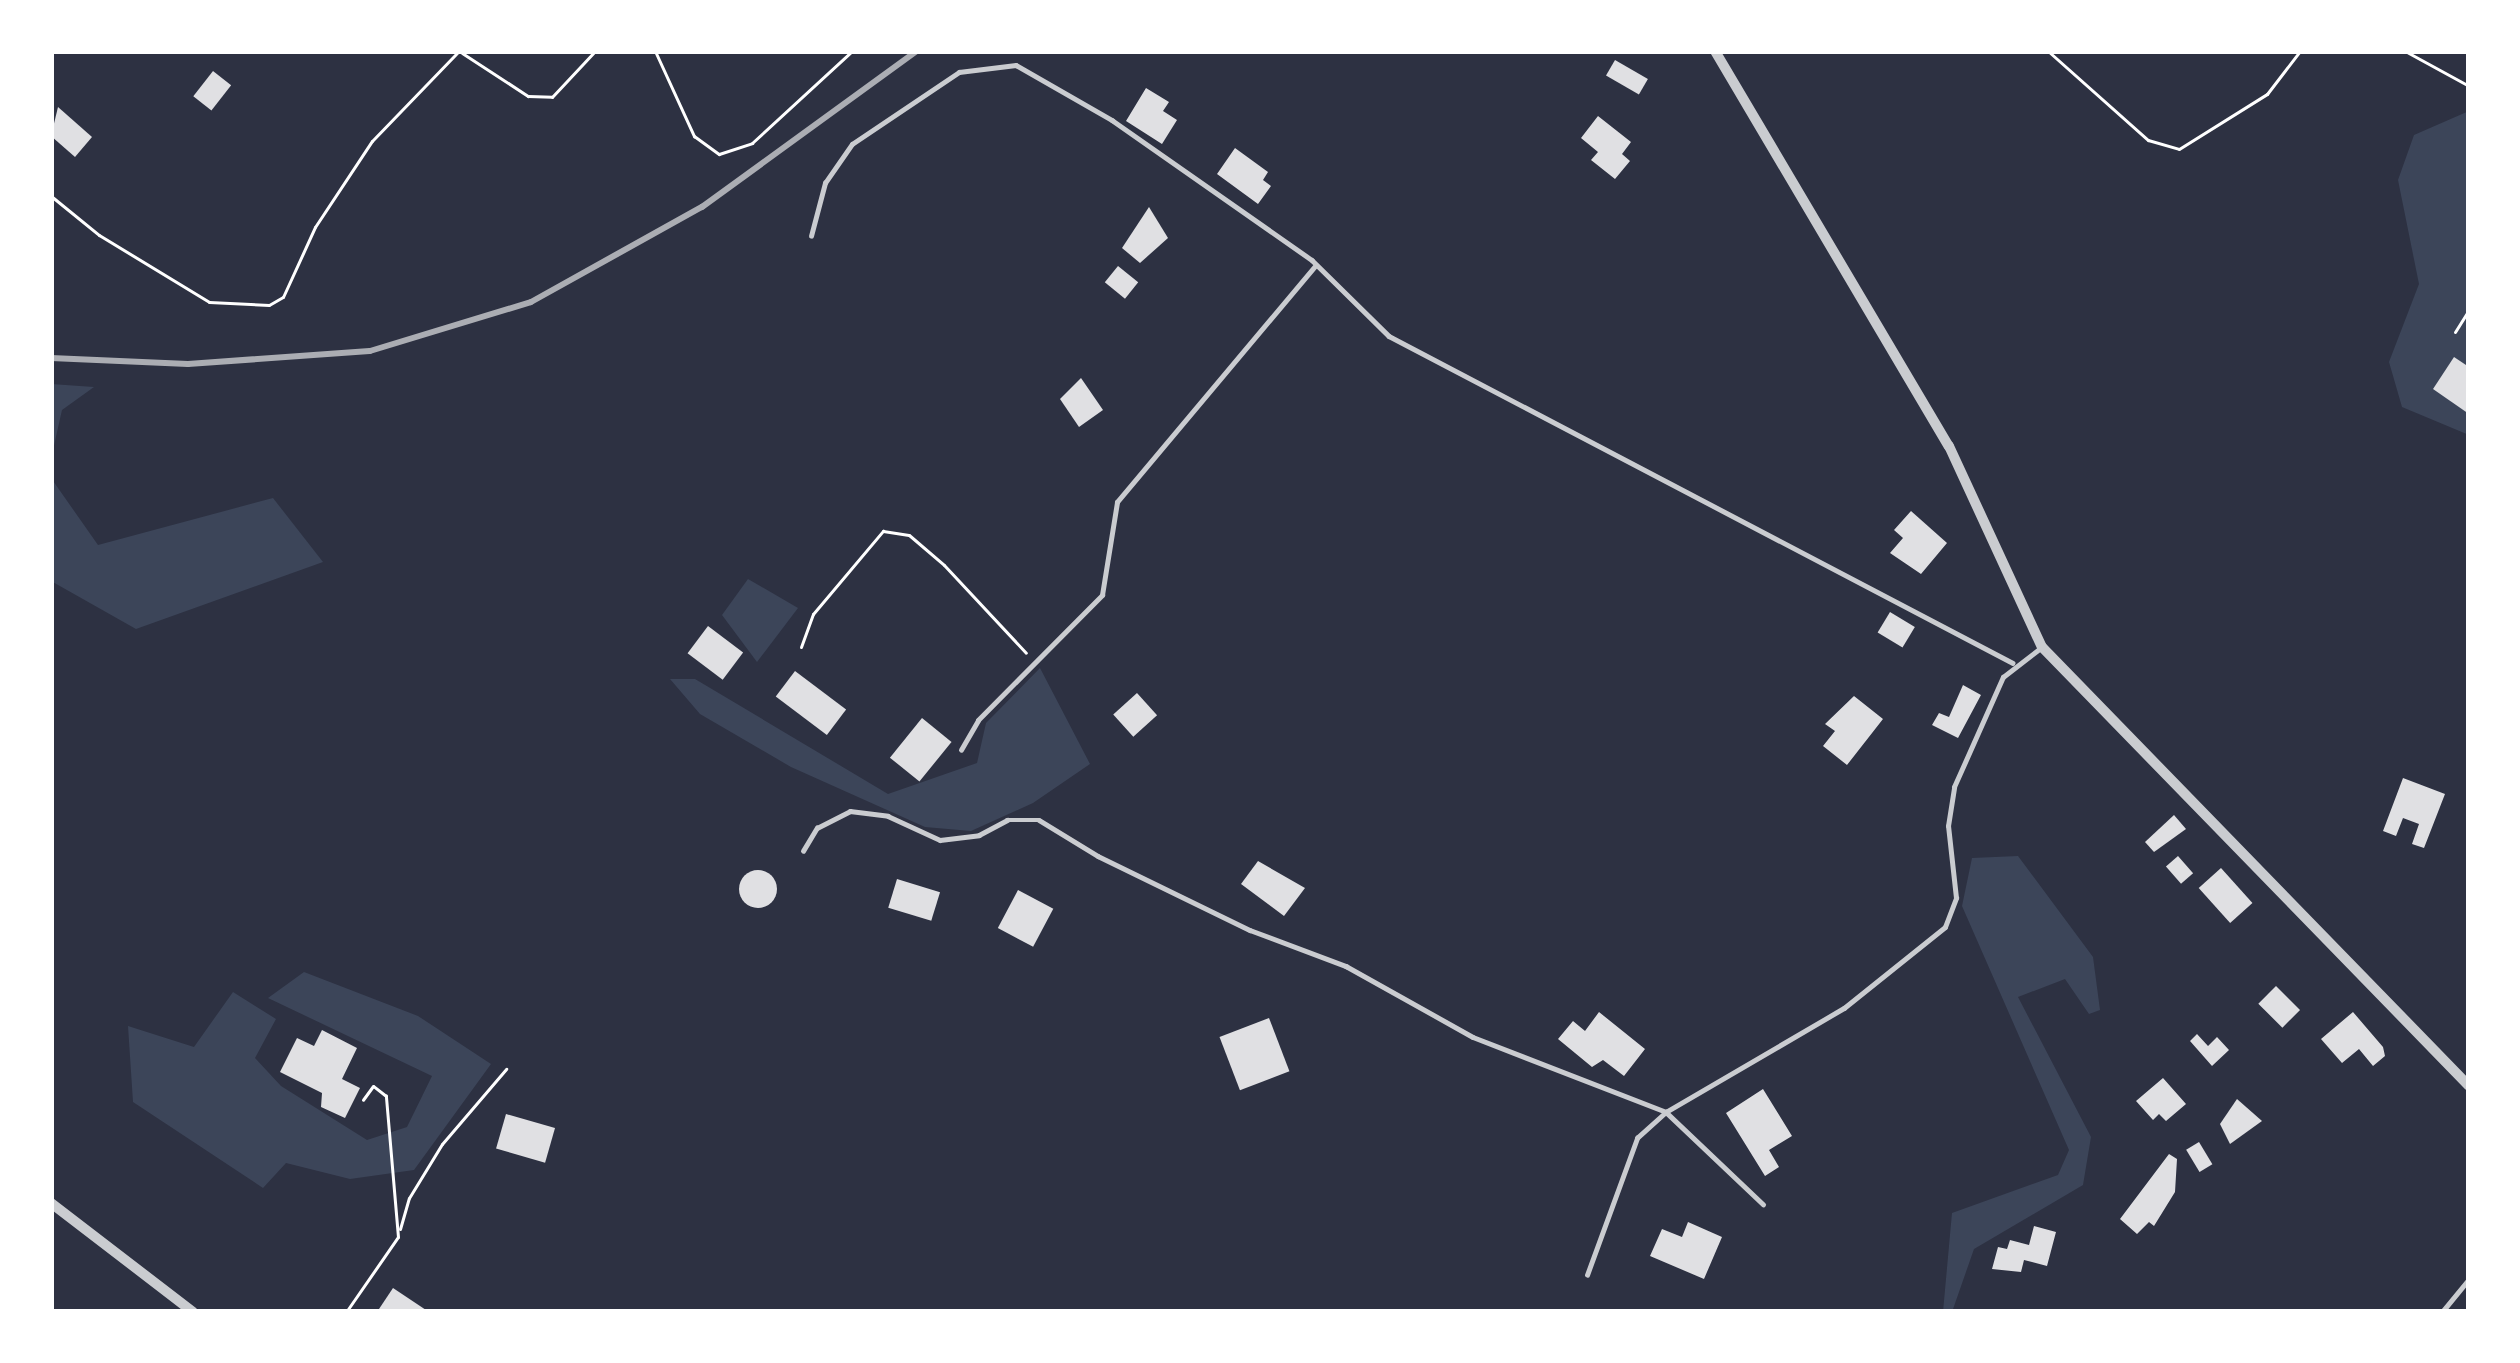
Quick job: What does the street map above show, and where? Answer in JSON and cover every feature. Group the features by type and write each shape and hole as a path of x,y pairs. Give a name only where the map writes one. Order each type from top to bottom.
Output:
{"street":[{"path":"1715,51 1949,446 2042,647 2469,1086"},
{"path":"51,1203 193,1312"}],"lane":[{"path":"811,236 825,183 852,144 938,83 997,63 1039,76 1112,120 1317,264 1389,336 2015,664"},
{"path":"961,750 978,720 1110,581 1107,530 1117,502 1317,264"},
{"path":"1586,1275 1637,1138 1666,1112 1844,1008 1946,927 1956,898 1948,826 1954,788 2015,664 2042,647"},
{"path":"803,850 817,828 850,811 888,816 940,840 979,835 1007,820 1039,820 1473,1036 1666,1112 1763,1204"},
{"path":"2442,1312 2469,1279"}],"path":[{"path":"51,196 99,236 209,302 269,304 283,297 315,227 372,141 459,51 528,96 552,97 595,51"},
{"path":"656,51 694,136 718,154 752,143 852,51"},
{"path":"2048,51 2137,132 2179,149 2255,104 2300,51"},
{"path":"2405,51 2469,86"},
{"path":"2455,332 2469,310"},
{"path":"801,647 813,614 883,531 909,535 1026,653 1046,650"},
{"path":"346,1312 398,1237 409,1198 442,1144 506,1069"},
{"path":"363,1100 373,1086 386,1096 398,1237"}],"shaded area":[{"path":"2469,111 2469,435 2402,407 2389,362 2419,284 2398,180 2414,135"},
{"path":"51,384 94,387 62,410 51,459"},
{"path":"51,478 98,545 273,498 323,562 136,629 51,581"},
{"path":"748,579 798,608 757,662 722,615"},
{"path":"1040,668 1090,764 1033,803 971,831 925,827 791,767 700,714 670,679 695,679 888,794 977,763 986,723"},
{"path":"2018,856 2093,957 2100,1010 2089,1014 2065,979 2018,997 2091,1137 2083,1185 1974,1249 1952,1312 1943,1312 1952,1213 2058,1175 2069,1150 1962,906 1972,858"},
{"path":"304,972 418,1016 491,1064 414,1170 350,1179 286,1163 263,1188 133,1102 128,1026 194,1047 233,992 276,1019 255,1058 281,1086 367,1140 407,1127 432,1076 268,998"}],"building":[{"path":"1615,60 1648,79 1639,95 1606,76"},
{"path":"213,71 231,85 211,110 193,96"},
{"path":"1146,88 1169,102 1163,111 1177,120 1162,144 1126,121"},
{"path":"58,107 92,137 75,157 51,136"},
{"path":"1598,116 1631,142 1622,154 1630,161 1615,179 1591,160 1598,152 1581,138"},
{"path":"1235,148 1268,172 1263,180 1271,186 1258,204 1217,174"},
{"path":"1149,207 1168,238 1140,263 1122,248"},
{"path":"1118,266 1138,282 1125,299 1105,282"},
{"path":"2454,357 2469,367 2469,414 2433,389"},
{"path":"1081,378 1103,410 1079,427 1060,399"},
{"path":"1911,511 1947,543 1921,574 1890,553 1903,538 1894,530"},
{"path":"1890,612 1915,627 1902,648 1878,633"},
{"path":"708,626 743,652 723,680 688,653"},
{"path":"795,671 846,710 827,735 776,697"},
{"path":"1963,685 1981,695 1958,738 1932,725 1939,713 1949,717"},
{"path":"1137,693 1157,715 1133,737 1113,714"},
{"path":"1854,696 1883,719 1847,765 1823,746 1835,731 1825,724"},
{"path":"922,718 952,742 919,782 890,758"},
{"path":"2403,778 2445,794 2424,848 2412,844 2419,824 2403,818 2396,836 2383,831"},
{"path":"2174,815 2186,829 2154,852 2145,842"},
{"path":"2178,856 2193,873 2181,884 2166,866"},
{"path":"1258,861 1305,888 1284,916 1241,884"},
{"path":"2221,868 2252,903 2230,923 2199,888"},
{"path":"758,870 772,875 777,889 772,903 758,908 744,903 739,889 744,875"},
{"path":"897,879 940,892 931,921 888,908"},
{"path":"1018,890 1053,909 1033,947 998,928"},
{"path":"2276,986 2300,1010 2282,1028 2258,1004"},
{"path":"1599,1012 1645,1049 1624,1076 1603,1060 1592,1067 1558,1039 1573,1021 1585,1031"},
{"path":"2353,1012 2383,1047 2385,1056 2373,1066 2359,1049 2342,1063 2321,1039"},
{"path":"1269,1018 1289,1071 1240,1090 1220,1037"},
{"path":"322,1030 357,1048 342,1079 360,1088 345,1118 321,1107 322,1093 280,1072 297,1038 314,1046"},
{"path":"2197,1034 2208,1046 2217,1037 2229,1050 2212,1066 2190,1041"},
{"path":"2163,1078 2186,1104 2166,1121 2159,1114 2153,1120 2136,1101"},
{"path":"1763,1089 1792,1136 1769,1150 1779,1167 1765,1176 1726,1113"},
{"path":"2237,1099 2262,1121 2230,1144 2220,1124"},
{"path":"506,1114 555,1128 545,1163 496,1149"},
{"path":"2199,1142 2212,1164 2200,1172 2186,1150"},
{"path":"2169,1154 2177,1159 2175,1192 2154,1226 2149,1222 2137,1234 2120,1219"},
{"path":"1688,1222 1722,1237 1704,1279 1650,1256 1662,1229 1682,1237"},
{"path":"2034,1226 2056,1232 2047,1266 2024,1260 2021,1272 1992,1269 1998,1247 2007,1249 2010,1240 2029,1245"},
{"path":"393,1288 429,1312 377,1312"}],"railway":[{"path":"51,358 188,364 370,351 531,302 702,207 917,51"}]}
